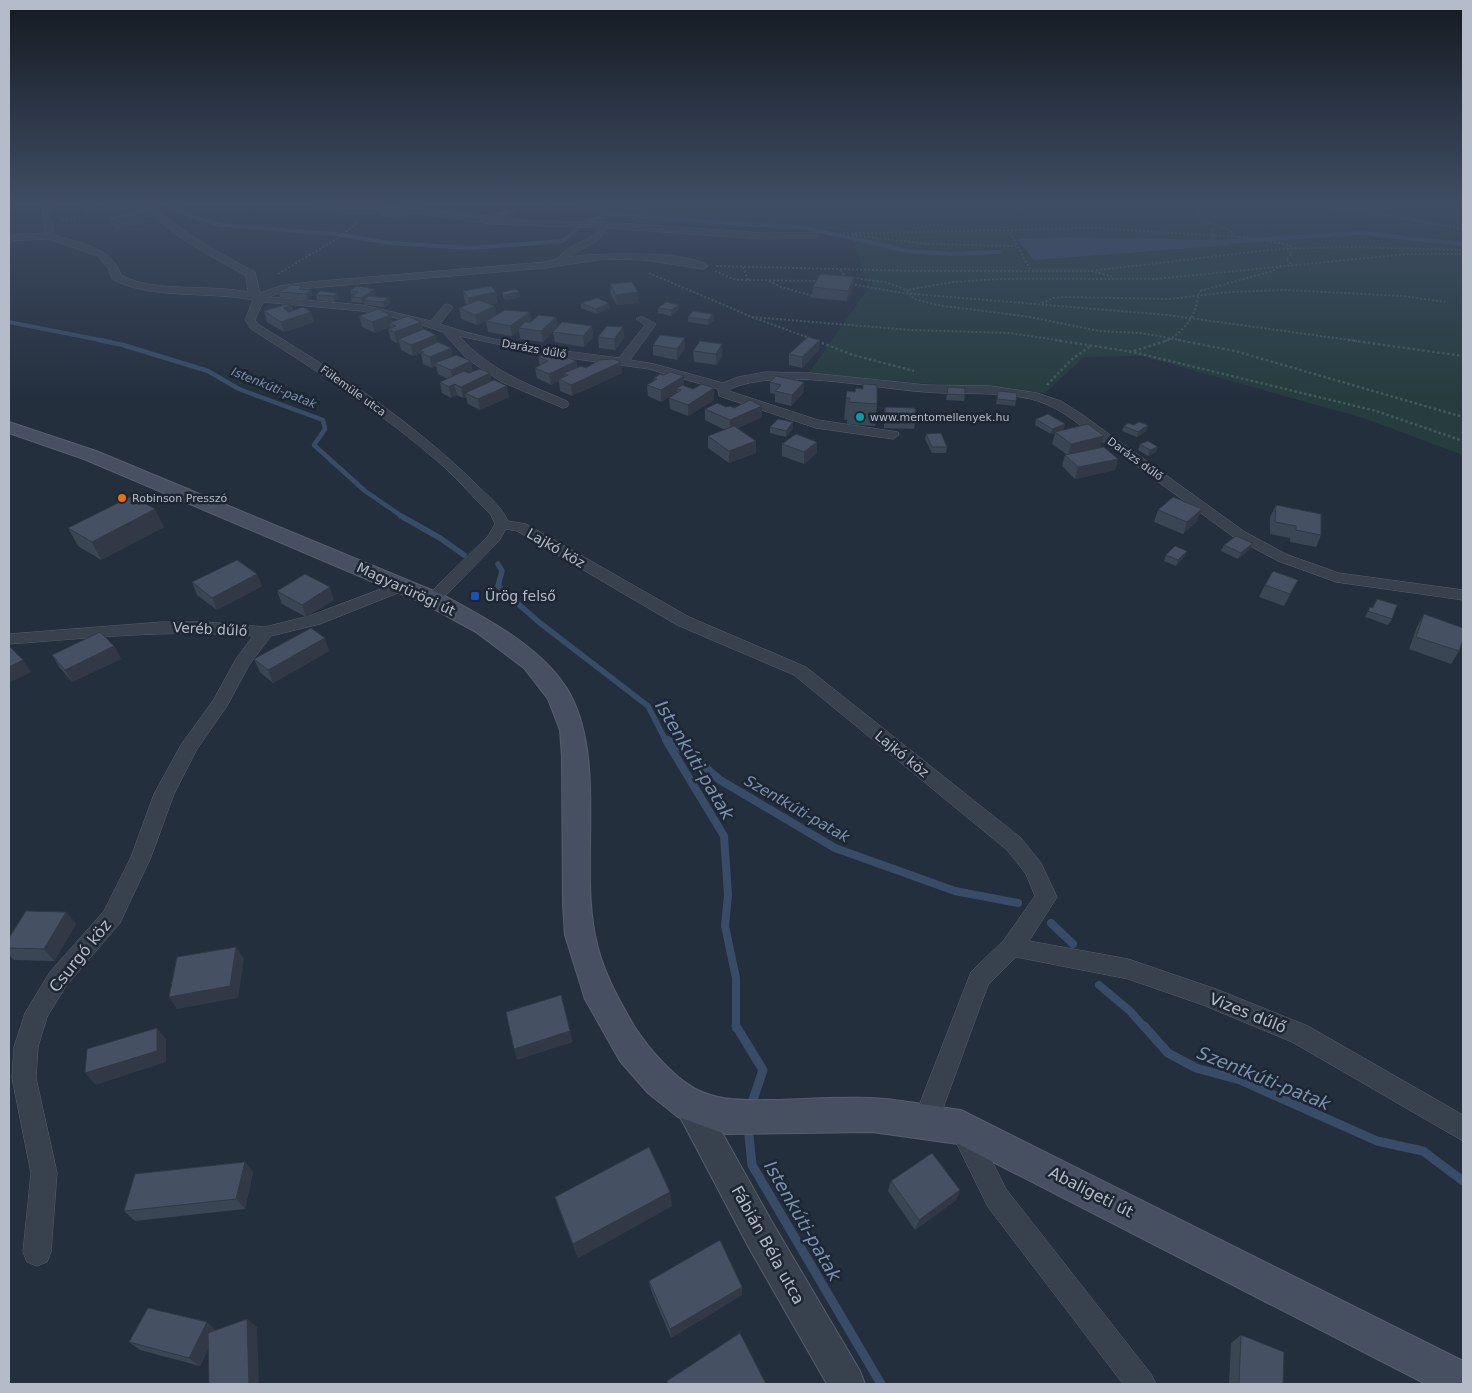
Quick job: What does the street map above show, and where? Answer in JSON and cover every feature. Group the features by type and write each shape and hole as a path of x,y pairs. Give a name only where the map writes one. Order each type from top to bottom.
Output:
{"main road":[{"name":"Magyarürögi út","path":"9,427 90,455 433,599 484,628 532,662 559,696 572,730 575,756 577,904 580,935 596,989 631,1050 660,1082 690,1105"},
{"name":"Abaligeti út","path":"690,1105 726,1117 872,1115 961,1127 1463,1382"}],"street":[{"name":"Darázs dűlő","path":"114,268 116,277 125,282 172,290 232,292 258,298 362,308 413,318 447,330 545,352 650,366 724,387 738,381 766,376 810,377 927,389 990,390 1033,396 1057,404 1076,416 1240,535 1283,558 1336,577 1463,595"},
{"path":"239,268 250,274 253,281 252,291 258,298 285,289 310,285 510,268"},
{"name":"Fülemüle utca","path":"258,298 252,306 250,320 255,327 323,369 447,463 497,513 502,524"},
{"path":"433,325 448,307"},
{"path":"622,362 651,324 641,319"},
{"name":"Darázs dűlő","path":"447,330 471,357 506,379 563,404"},
{"name":"Darázs dűlő","path":"724,387 724,393 816,424 893,435"},
{"path":"433,599 494,538 502,524"},
{"name":"Lajkó köz","path":"502,524 521,527 683,621 800,672 1014,844 1034,868 1046,897 1012,947 979,979 926,1121"},
{"name":"Veréb dűlő","path":"9,638 162,627 205,627 265,632 314,620 403,586"},
{"name":"Darázs dűlő","path":"1441,593 1463,607"},
{"name":"Csurgó köz","path":"37,1252 44,1174 24,1078 26,1047 37,1012 58,979 112,917 141,857 164,794 190,745 221,702 242,663 265,632"},
{"name":"Vizes dűlő","path":"1012,947 1128,969 1208,996 1300,1034 1463,1129"},
{"name":"Fábián Béla utca","path":"690,1105 760,1234 847,1384"},
{"path":"961,1127 997,1198 1141,1384"}],"path":[{"path":"277,275 289,268"},
{"path":"708,268 736,280 806,283 823,281"},
{"path":"743,268 748,280"},
{"path":"776,268 1031,271 1109,268"},
{"path":"840,270 846,277 885,282 907,290 954,282 1001,278 1155,279 1255,268"},
{"path":"1133,352 1173,339 1179,334 1196,308 1197,296 1208,287 1273,271 1277,268"},
{"path":"1090,270 1115,278"},
{"path":"649,273 752,317 804,335 832,348 920,373"},
{"path":"766,280 781,288 813,296"},
{"path":"850,284 910,294 1188,318 1463,356"},
{"path":"907,290 914,299 937,305 1030,317 1084,329 1141,333 1235,351 1463,417"},
{"path":"1042,304 1053,298 1067,297 1169,299 1230,292 1321,290 1403,296 1445,302"},
{"path":"752,317 911,330 1008,333 1133,352 1376,411 1463,441"},
{"path":"1045,387 1072,359 1091,346"}],"green space":[{"path":"862,268 1463,268 1463,455 1363,418 1142,356 1084,357 1045,393 808,374 868,289"}],"building":[{"path":"820,274 854,277 848,291 813,287"},
{"path":"632,282 638,292 616,295 610,284"},
{"path":"291,285 303,286 299,289 311,290 306,294 279,292"},
{"path":"357,286 375,289 361,298 351,297 358,292 350,290"},
{"path":"491,286 496,292 468,298 463,291"},
{"path":"516,289 519,292 505,295 502,292"},
{"path":"320,291 337,293 333,296 316,295"},
{"path":"369,296 389,298 383,302 364,300"},
{"path":"597,298 609,303 596,309 581,303"},
{"path":"479,300 495,306 475,315 459,308"},
{"path":"666,302 679,305 671,310 658,308"},
{"path":"288,304 291,305 283,308 289,312 303,307 311,312 281,322 264,311"},
{"path":"378,309 391,315 372,322 359,316"},
{"path":"505,310 530,312 510,326 486,321"},
{"path":"693,311 713,314 708,320 688,317"},
{"path":"539,315 556,317 541,331 519,328 525,322 531,322"},
{"path":"408,316 421,322 394,332 388,329 396,326 389,323"},
{"path":"562,322 592,326 583,336 553,332"},
{"path":"607,326 623,327 614,339 598,337"},
{"path":"424,329 436,335 411,345 399,339"},
{"path":"660,335 685,338 677,349 653,345"},
{"path":"808,337 820,340 802,357 789,354"},
{"path":"700,341 722,344 716,354 693,351"},
{"path":"438,342 451,348 430,357 421,353 424,352 420,350"},
{"path":"552,351 576,361 549,374 535,368 548,361 538,357"},
{"path":"456,355 471,361 451,370 435,363"},
{"path":"613,359 621,362 571,385 559,379 568,375 564,373 581,366 586,368 599,360"},
{"path":"479,369 490,373 461,387 454,384 449,387 440,382 464,371 469,373"},
{"path":"670,372 684,376 661,390 647,385 657,379 654,378 660,374 664,375"},
{"path":"776,376 804,382 792,395 775,391 781,385 770,382"},
{"path":"494,380 507,386 478,399 465,393"},
{"path":"702,384 714,388 688,405 669,398 681,390 676,389 682,385 693,389"},
{"path":"863,384 877,385 877,404 849,402 850,398 846,398 847,391 855,392 856,388 863,389"},
{"path":"948,387 965,388 965,395 947,394"},
{"path":"998,391 1017,393 1016,401 997,399"},
{"path":"750,400 762,406 730,420 705,409 717,403 734,408"},
{"path":"885,407 915,408 916,418 885,416"},
{"path":"1048,414 1065,424 1052,429 1036,419"},
{"path":"778,419 793,422 786,431 770,427"},
{"path":"1139,422 1148,425 1138,432 1124,426 1128,423 1134,425"},
{"path":"1088,424 1104,436 1071,444 1055,432"},
{"path":"734,426 756,441 729,451 708,436"},
{"path":"941,433 947,447 932,447 926,434"},
{"path":"796,434 817,442 804,452 782,444"},
{"path":"1148,441 1158,447 1150,450 1140,444"},
{"path":"1104,447 1118,459 1078,467 1065,455"},
{"path":"132,496 155,509 92,542 68,528"},
{"path":"1173,497 1202,509 1187,522 1158,510"},
{"path":"1276,505 1321,514 1321,535 1296,530 1296,526 1275,522"},
{"path":"1236,536 1253,543 1241,553 1224,545"},
{"path":"1175,546 1187,551 1178,560 1166,555"},
{"path":"237,560 257,574 212,598 192,582"},
{"path":"1273,571 1298,580 1290,594 1265,585"},
{"path":"305,574 330,587 302,605 277,591"},
{"path":"1377,599 1397,605 1392,619 1368,611 1370,607 1373,608"},
{"path":"1424,614 1463,628 1463,639 1459,651 1416,637"},
{"path":"311,628 325,638 268,670 254,659"},
{"path":"100,632 114,646 65,670 52,655"},
{"path":"9,646 23,660 9,667"},
{"path":"26,911 66,912 44,949 9,948 9,938"},
{"path":"236,947 230,986 169,997 177,957"},
{"path":"561,995 570,1031 514,1049 506,1012"},
{"path":"157,1028 157,1051 85,1073 87,1049"},
{"path":"649,1147 670,1192 573,1244 555,1197"},
{"path":"932,1153 960,1190 919,1220 891,1181"},
{"path":"245,1162 236,1199 124,1211 135,1174"},
{"path":"720,1240 742,1287 670,1329 649,1281"},
{"path":"148,1308 207,1322 189,1358 129,1342"},
{"path":"247,1319 249,1384 209,1384 208,1333"},
{"path":"740,1333 766,1384 668,1384 667,1381"},
{"path":"1241,1335 1284,1352 1283,1384 1239,1384"}],"waterway":[{"name":"Istenkúti-patak","path":"9,322 105,341"},
{"name":"Istenkúti-patak","path":"99,340 123,345 208,371 239,389 323,420 325,429 314,445 365,491 403,517"},
{"name":"Istenkúti-patak","path":"401,516 440,538 464,555"},
{"name":"Istenkúti-patak","path":"498,564 502,571 498,586 540,623 648,706 666,741"},
{"name":"Szentkúti-patak","path":"665,738 670,741"},
{"name":"Istenkúti-patak","path":"666,740 724,836 728,895 725,926 736,978 736,1026"},
{"name":"Szentkúti-patak","path":"668,740 696,759 720,780 835,848 955,891 1018,903"},
{"name":"Szentkúti-patak","path":"1051,923 1073,944"},
{"name":"Szentkúti-patak","path":"1099,985 1130,1011 1145,1028"},
{"name":"Istenkúti-patak","path":"736,1026 763,1070 751,1106"},
{"name":"Szentkúti-patak","path":"1144,1026 1168,1053 1196,1068 1240,1080 1377,1141 1423,1151 1463,1181"},
{"name":"Istenkúti-patak","path":"748,1126 752,1165 881,1384"}],"place":[{"name":"www.mentomellenyek.hu","path":"860,417"},
{"name":"Robinson Presszó","path":"122,498"},
{"name":"Ürög felső","path":"475,596"}]}
